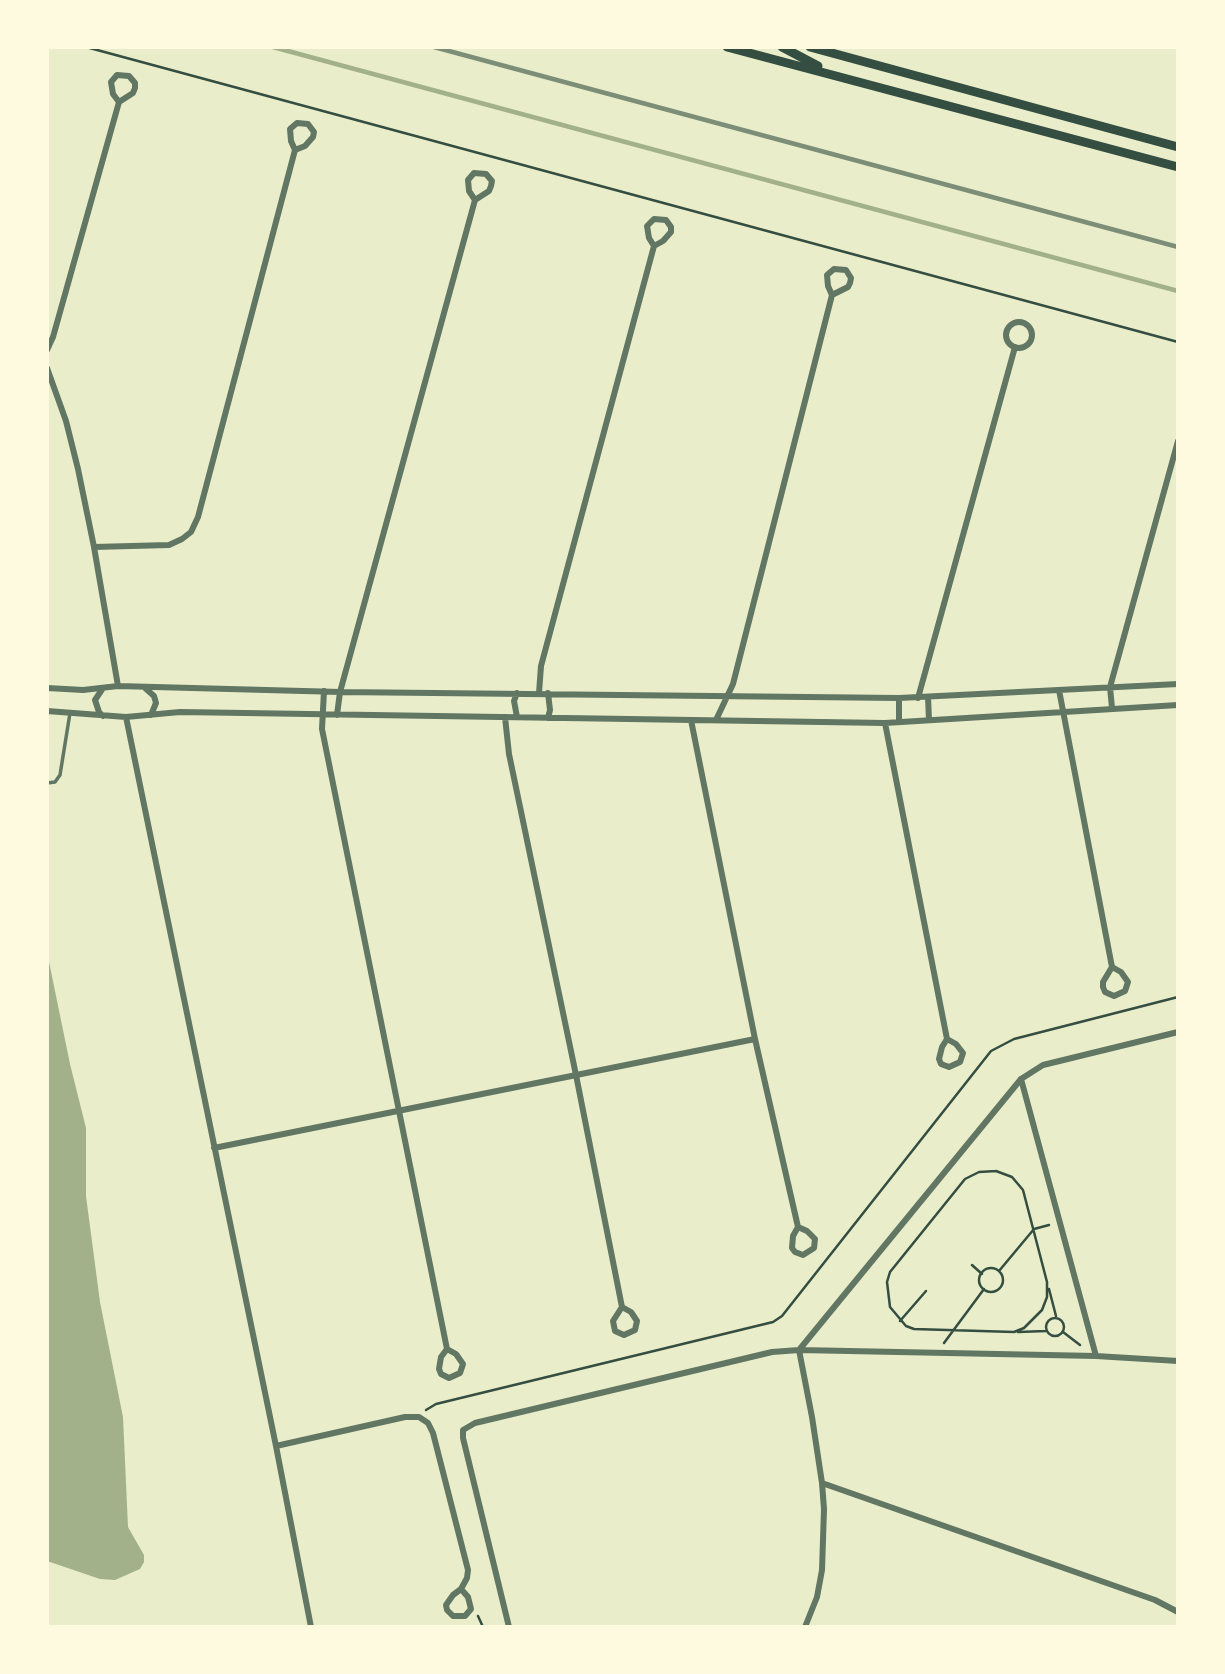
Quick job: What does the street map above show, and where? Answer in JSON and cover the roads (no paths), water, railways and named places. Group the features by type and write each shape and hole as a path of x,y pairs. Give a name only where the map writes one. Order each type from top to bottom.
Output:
{"main road":[{"path":"727,47 1178,167"},
{"path":"782,47 811,63 853,79"},
{"path":"810,47 1178,147"}],"street":[{"path":"47,351 119,102 133,93 135,88 130,76 117,75 111,82 113,94 119,102"},
{"path":"94,547 169,545 191,531 295,150 290,141 290,129 296,123 308,124 314,132 313,137 310,142 295,150"},
{"path":"337,715 340,692 475,200 489,191 491,186 492,181 486,174 474,173 468,180 469,191 475,200"},
{"path":"539,693 541,666 654,246 647,226 654,219 666,220 671,232 663,242 654,246"},
{"path":"716,720 733,684 832,295 827,275 834,268 846,270 851,278 850,283 842,291 832,295"},
{"path":"1015,323 1023,323 1031,331 1031,339 1026,345 1015,347 1008,341 1006,333 1015,323"},
{"path":"918,698 1015,347"},
{"path":"47,368 69,433 94,547 118,685"},
{"path":"1112,708 1110,687 1178,441"},
{"path":"47,688 83,690 118,685 340,692 918,698 1178,684"},
{"path":"142,686 150,691 156,703 151,715"},
{"path":"103,688 95,700 103,716"},
{"path":"1059,690 1061,712 1112,967 1103,982 1105,992 1114,996 1125,991 1128,982 1121,972 1112,967"},
{"path":"324,691 322,729 447,1349 441,1357 439,1369 441,1374 449,1378 460,1373 463,1364 456,1354 447,1349"},
{"path":"517,693 514,701 517,717"},
{"path":"548,693 551,710 548,718"},
{"path":"928,697 929,720"},
{"path":"899,698 899,722"},
{"path":"47,711 125,717 180,712 885,723 1178,705"},
{"path":"125,717 311,1627"},
{"path":"505,717 509,754 622,1307 613,1321 615,1331 624,1335 635,1330 637,1321 631,1312 622,1307"},
{"path":"691,720 755,1039 798,1227 791,1243 792,1248 803,1255 814,1248 815,1239 798,1227"},
{"path":"885,723 947,1039 939,1059 941,1064 949,1067 960,1062 963,1053 956,1044 947,1039"},
{"path":"805,1627 817,1597 824,1538 822,1483 799,1350 1021,1079 1043,1065 1178,1032"},
{"path":"214,1148 755,1039"},
{"path":"1021,1079 1096,1356"},
{"path":"509,1627 463,1438 463,1430 475,1423 772,1352 799,1350 1096,1356 1178,1361"},
{"path":"276,1446 405,1417 419,1417 428,1423 433,1433 468,1570 461,1589 446,1605 453,1616 465,1616 471,1609 468,1597 461,1589"},
{"path":"822,1483 1155,1600 1178,1612"}],"lane":[{"path":"47,783 52,784 60,775 70,713"}],"waterway":[{"path":"273,47 1178,291"}],"railway":[{"path":"434,47 1178,247"}]}
